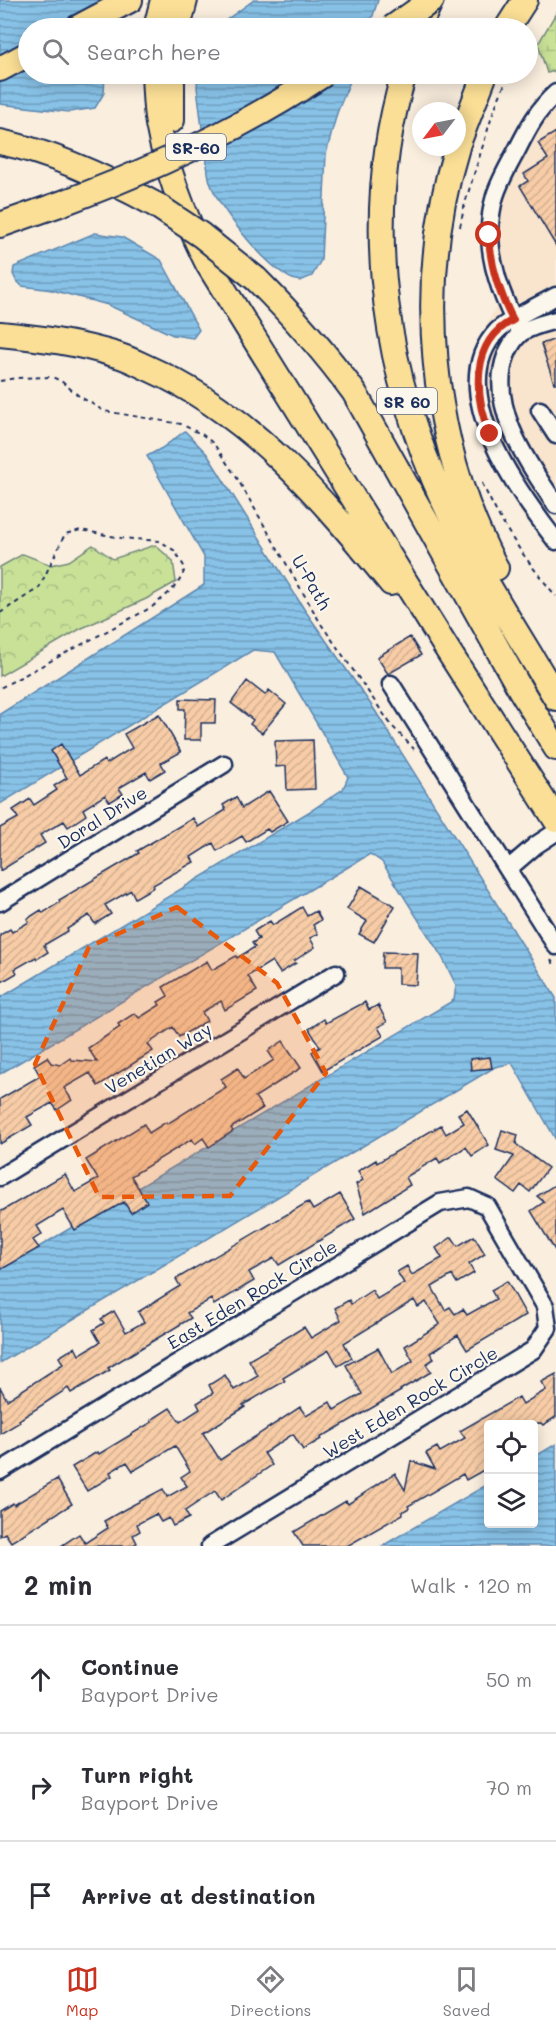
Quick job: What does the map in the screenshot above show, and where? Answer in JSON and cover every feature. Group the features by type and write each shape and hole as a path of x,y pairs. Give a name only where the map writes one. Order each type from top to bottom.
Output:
{"highway":[{"path":"96,18 130,0"},
{"path":"159,18 164,0"},
{"path":"180,18 185,0"},
{"path":"407,18 432,0"},
{"path":"423,18 432,0"},
{"path":"513,18 525,0"},
{"path":"0,69 18,59"},
{"path":"155,84 158,123 181,203 199,246 227,297 555,822"},
{"path":"172,84 173,136 181,203"},
{"name":"SR-60","path":"0,225 151,168 251,118 307,84"},
{"name":"SR 60","path":"401,84 393,114 387,153 381,232 385,295 403,388 427,460 448,508 465,542 556,698"},
{"name":"SR 60","path":"466,122 480,84"},
{"path":"0,142 36,152 83,170 121,186 156,205 201,236 256,279 290,313 324,351 354,392 520,689 556,748"},
{"name":"SR 60","path":"455,156 440,218 433,296 433,332 441,401 457,468 477,526 493,562 556,678"},
{"path":"0,334 57,339 119,355 172,379 219,407 270,447 326,505 447,650"}],"street":[{"path":"517,327 504,303 492,257 489,235 492,207 501,180 528,128 539,110 556,93"},
{"path":"531,506 554,496 515,434 506,414 500,395 501,377 517,327 556,296"},
{"path":"556,320 499,330 484,353 479,373 482,414 490,434 531,506 556,541"},
{"path":"540,410 556,435"},
{"path":"391,684 556,946"},
{"name":"Doral Drive","path":"0,902 224,764"},
{"path":"508,869 536,845 555,822"},
{"path":"508,869 556,844"},
{"name":"Venetian Way","path":"0,1177 336,973"},
{"name":"East Eden Rock Circle","path":"0,1471 440,1203 468,1198 487,1206 512,1250"},
{"name":"West Eden Rock Circle","path":"210,1546 533,1350 548,1328 545,1306 512,1250"}],"path":[{"name":"U-Path","path":"0,381 51,377 61,381 104,411 181,424 208,440 237,478 321,624 392,726 420,755"},
{"path":"0,613 39,588 65,534 81,530 121,538 160,541 175,551 185,568 183,577 173,590 152,607 0,688"}],"highlighted area":[{"path":"177,907 277,983 326,1073 230,1196 99,1197 35,1064 89,947"}],"shaded area":[{"path":"556,84 556,500 526,522 478,439 466,391 476,346 496,307 482,247 483,217 492,182 509,144 532,106"}],"green space":[{"path":"556,13 556,71 547,73 538,44"},
{"path":"93,545 113,559 155,545 173,561 176,582 146,599 80,629 0,676 0,567 23,554 51,565 69,561"}],"water":[{"path":"0,0 114,0 112,18 18,18 18,84 104,84 104,93 95,108 69,112 0,104"},
{"path":"254,0 378,0 372,18 229,18"},
{"path":"197,84 294,84 203,136"},
{"path":"321,84 349,84 337,113 326,154 321,260 312,276 300,281 288,277 277,269 254,247 232,220 210,182 205,150"},
{"path":"95,233 122,237 161,260 199,330 193,338 173,335 108,305 52,290 22,286 16,280 13,274 14,267"},
{"path":"185,431 207,454 304,609 374,709 556,998 556,1140 512,1063 495,1067 0,1363 0,1270 454,1000 456,985 442,957 382,862 370,854 0,1074 0,998 312,810 343,789 348,777 275,652 253,650 0,804 0,714 204,585 204,557 147,456"},
{"path":"556,1444 556,1546 382,1546 484,1486 484,1528 538,1528 538,1455"}],"building":[{"path":"556,132 556,246 520,186 528,181 524,174 548,159 538,143"},
{"path":"556,339 556,383 554,383 541,344"},
{"path":"410,637 421,655 388,674 377,657"},
{"path":"247,681 265,695 269,690 286,704 262,733 250,724 253,720 231,703"},
{"path":"180,699 216,700 215,723 201,723 201,740 184,740 185,709 180,709"},
{"path":"159,714 181,752 161,763 165,770 150,779 146,772 119,788 123,794 110,802 105,795 83,809 86,815 68,827 64,821 40,835 45,843 0,871 0,828 18,818 13,810 30,799 34,805 57,790 54,786 67,778 51,751 61,744 80,775 104,760 106,764 132,748 124,734"},
{"path":"313,740 315,789 287,790 286,766 276,767 275,741"},
{"path":"269,791 288,821 270,832 267,829 246,842 242,836 217,851 213,843 191,857 194,862 135,898 131,890 105,905 111,914 95,924 89,915 67,929 68,931 44,945 48,952 15,969 17,973 0,983 0,935 10,929 12,932 29,922 27,919 41,910 43,913 60,902 59,900 193,818 198,827 226,810 223,805 236,797 242,808"},
{"path":"361,886 395,906 374,942 359,934 367,921 347,909"},
{"path":"302,907 307,916 316,911 321,920 313,925 318,934 310,938 315,947 294,961 296,963 280,973 272,961 248,976 257,991 225,1010 221,1001 202,1012 207,1021 179,1037 173,1027 148,1044 153,1051 98,1086 90,1073 64,1088 72,1100 57,1110 52,1103 27,1117 32,1125 0,1144 0,1099 40,1076 34,1065 47,1057 51,1063 60,1065 70,1058 71,1060 97,1062 88,1048 120,1027 118,1024 135,1013 139,1018 160,1005 158,1002 168,996 163,987 207,961 212,970 236,956 237,958 255,947 252,943 259,939 254,931 270,921 273,925"},
{"path":"383,952 418,953 416,985 398,984 398,968 382,968"},
{"path":"365,1002 369,1010 378,1005 387,1022 378,1027 383,1036 323,1071 312,1052 320,1047 309,1029 324,1019 326,1023"},
{"path":"283,1041 301,1068 255,1097 263,1108 231,1128 233,1131 209,1147 203,1138 195,1144 192,1139 131,1176 147,1202 131,1213 124,1202 75,1230 63,1210 37,1226 42,1234 33,1240 39,1248 0,1270 0,1212 65,1174 75,1192 98,1179 86,1160 144,1124 149,1133 166,1122 167,1124 226,1087 221,1079 238,1068 244,1079 274,1060 268,1051"},
{"path":"490,1057 492,1068 471,1070 470,1059"},
{"path":"467,1109 489,1145 472,1156 466,1147 440,1163 437,1158 406,1177 410,1185 365,1213 356,1184 363,1180 358,1171 376,1160 377,1163 441,1125 446,1134 464,1123 458,1114"},
{"path":"502,1130 518,1135 516,1144 548,1168 530,1192 521,1185 515,1193 497,1180 514,1156 496,1150"},
{"path":"556,1184 556,1252 531,1211 544,1202 537,1196"},
{"path":"340,1194 355,1219 279,1265 274,1258 249,1272 254,1281 214,1305 211,1299 187,1313 191,1318 71,1393 68,1388 0,1434 0,1387 7,1400 63,1364 59,1357 75,1347 79,1355 100,1342 93,1330 104,1323 101,1319 114,1311 126,1332 144,1322 138,1312 180,1286 176,1279 308,1202 313,1210"},
{"path":"474,1236 485,1254 469,1264 474,1273 457,1283 452,1275 432,1287 445,1310 450,1307 455,1314 463,1309 467,1315 496,1299 491,1290 507,1281 526,1315 467,1350 458,1335 430,1353 434,1359 426,1364 431,1372 303,1450 293,1434 264,1453 272,1465 221,1500 215,1491 185,1511 189,1518 173,1526 169,1518 161,1522 156,1514 137,1524 140,1531 133,1535 137,1543 131,1546 61,1546 79,1534 85,1543 108,1528 104,1521 163,1489 167,1497 187,1486 181,1477 190,1471 175,1446 133,1471 127,1462 110,1472 112,1476 87,1491 72,1467 97,1452 99,1454 152,1422 151,1420 170,1408 180,1422 200,1409 197,1403 213,1393 209,1385 225,1375 234,1390 258,1376 249,1360 304,1327 311,1338 341,1320 335,1308 349,1300 351,1304 372,1290 377,1299 404,1283 397,1272 407,1266 412,1275 442,1258 436,1248 452,1237 458,1246","holes":["414,1300 418,1307 426,1302 440,1324 405,1346 413,1361 392,1374 378,1348 346,1365 362,1394 334,1410 330,1402 306,1416 300,1407 220,1460 203,1433 245,1407 243,1405 285,1381 283,1378 329,1350 338,1366 352,1358 344,1343"]},
{"path":"556,1374 556,1417 543,1425 538,1423 538,1420 484,1420 484,1470 466,1480 463,1474 408,1506 409,1508 402,1512 403,1514 347,1546 303,1546 294,1532 346,1501 348,1504 395,1473 405,1490 411,1461 435,1469 426,1453 437,1447 440,1452 465,1438 460,1431 519,1397 523,1404 546,1390 541,1382"},
{"path":"57,1479 72,1504 11,1542 5,1533 0,1536 0,1511"}],"route":[{"path":"489,235 492,257 504,303 513,320 494,335 487,346 480,367 479,396 482,414 490,434"}]}
